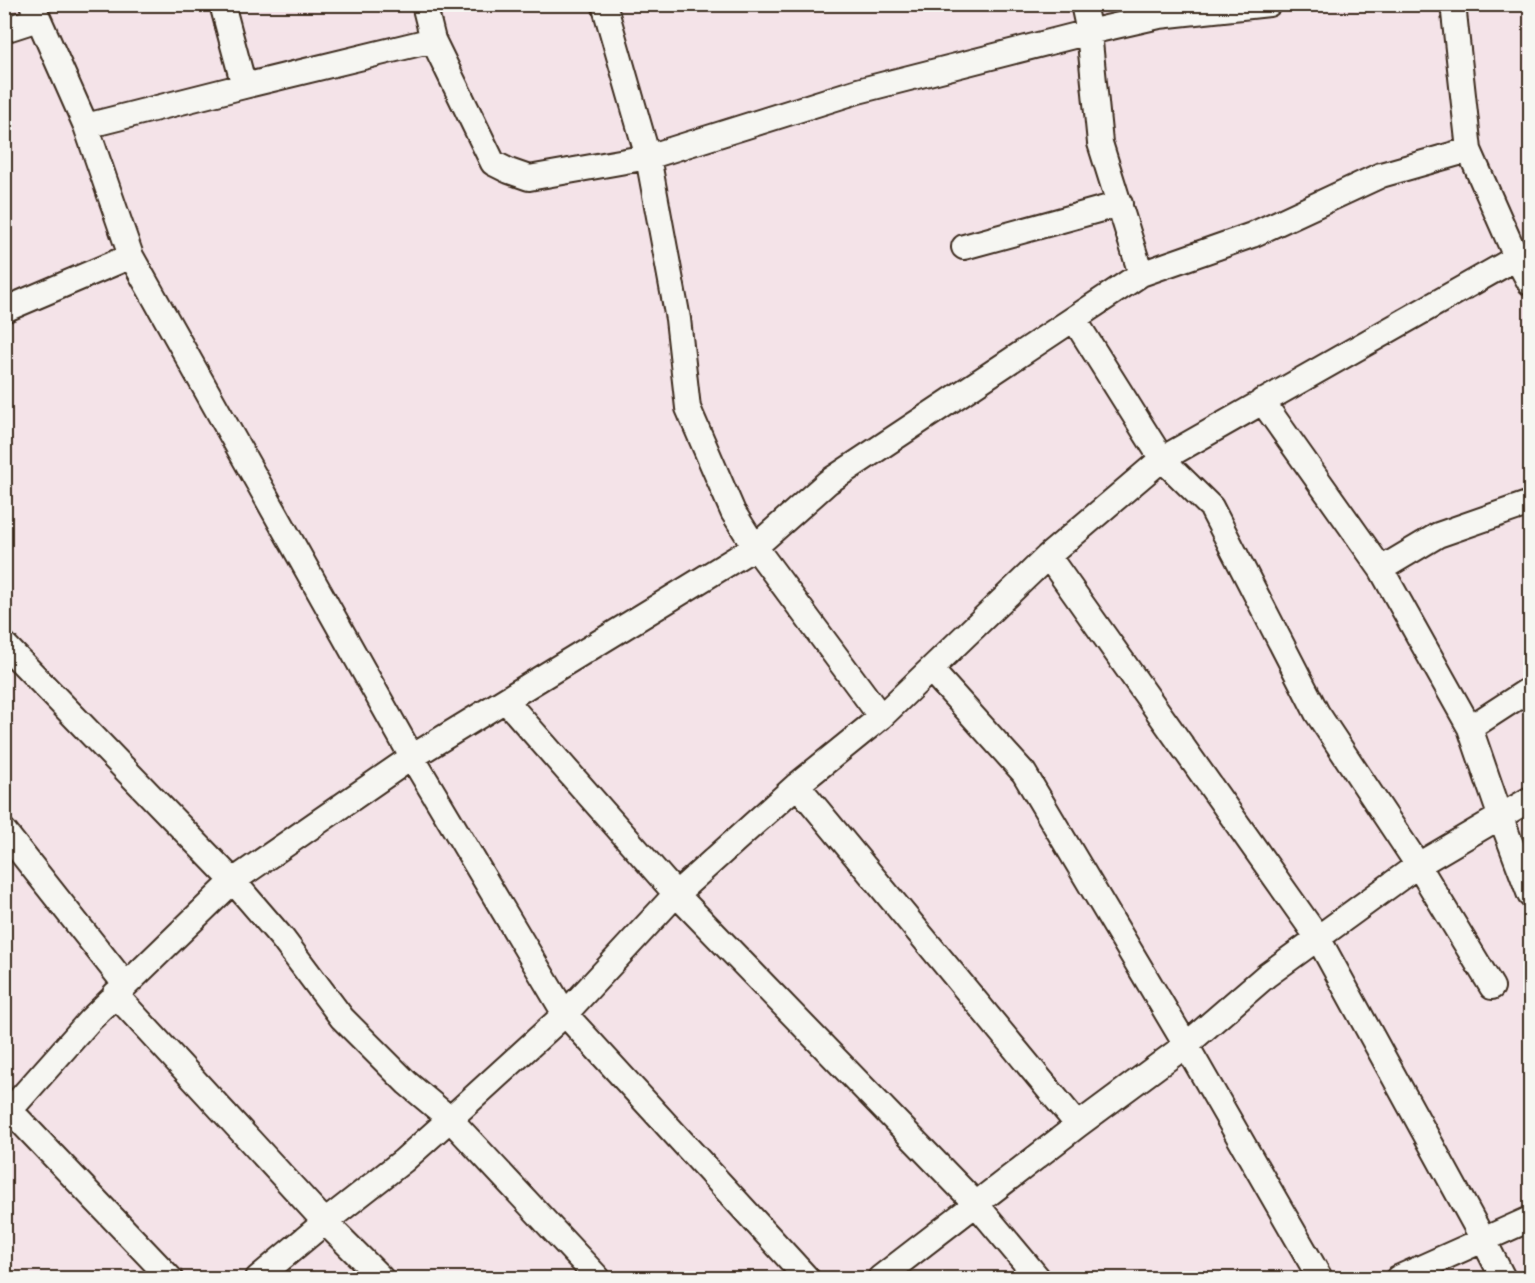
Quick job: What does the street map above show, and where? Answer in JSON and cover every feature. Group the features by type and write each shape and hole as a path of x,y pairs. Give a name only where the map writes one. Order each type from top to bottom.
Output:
{"street":[{"path":"222,4 244,86"},
{"path":"424,4 433,40 494,163 529,178 648,157 858,91 1089,32 1159,16 1269,4"},
{"path":"1083,4 1089,32 1100,143 1141,274"},
{"path":"1453,4 1469,150 1524,254 1530,283"},
{"path":"606,5 648,157 678,319 688,408 733,512 755,547 881,717"},
{"path":"4,30 35,12 86,126 132,256 412,757 565,1014 807,1278"},
{"path":"86,126 433,40"},
{"path":"170,1278 6,1111 120,989 233,881 412,757 755,547 828,482 1141,274 1252,235 1381,175 1469,150"},
{"path":"964,247 1120,204"},
{"path":"258,1278 403,1161 450,1119 565,1014 675,894 796,785 881,717 1047,556 1162,459 1524,254"},
{"path":"4,310 132,256"},
{"path":"1074,319 1162,459 1211,507 1317,713 1418,866 1492,987"},
{"path":"1262,401 1381,568 1470,728 1500,818 1530,895"},
{"path":"1381,568 1438,534 1530,503"},
{"path":"1047,556 1318,938 1503,1278"},
{"path":"4,644 233,881 282,938 342,1018 407,1083 450,1119 598,1278"},
{"path":"931,670 1024,773 1186,1045 1320,1278"},
{"path":"1470,728 1530,689"},
{"path":"505,700 675,894 976,1204 1038,1278"},
{"path":"796,785 1078,1125"},
{"path":"880,1278 1186,1045 1267,975 1418,866 1530,799"},
{"path":"4,831 120,989 325,1222 381,1278"},
{"path":"1398,1278 1530,1219"}]}
